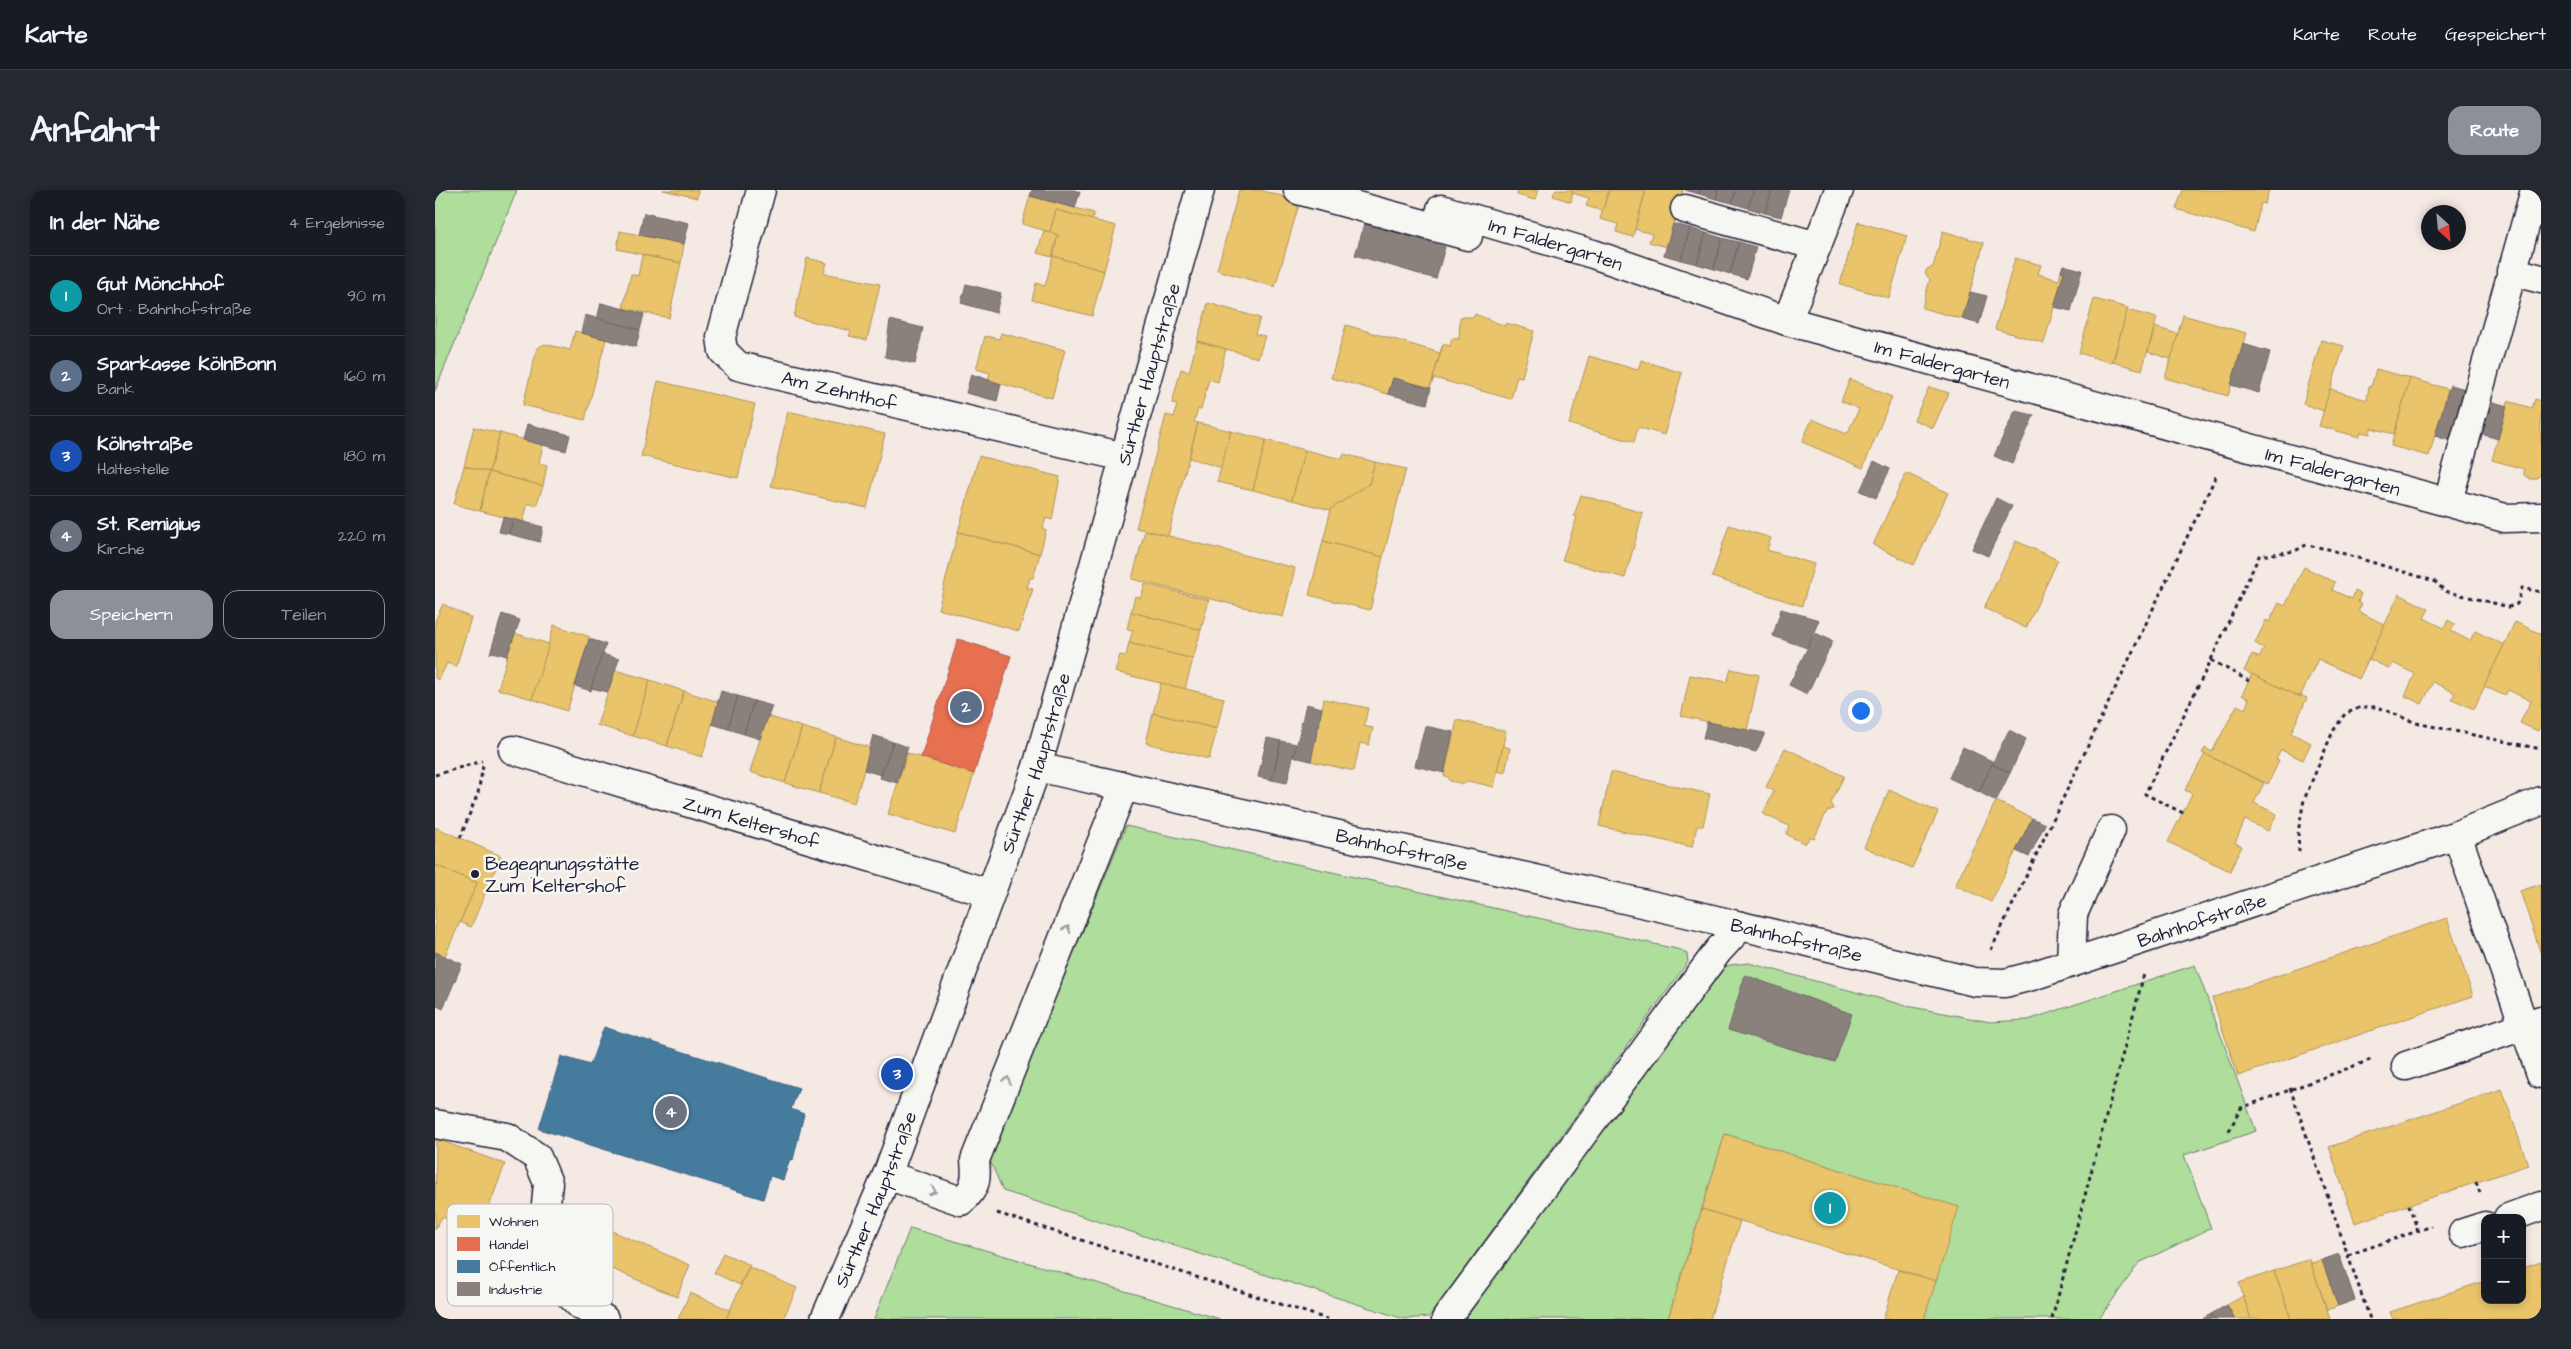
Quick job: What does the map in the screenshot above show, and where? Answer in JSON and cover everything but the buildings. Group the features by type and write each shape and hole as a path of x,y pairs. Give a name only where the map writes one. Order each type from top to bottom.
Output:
{"street":[{"name":"Am Zehnthof","path":"761,190 721,337 723,351 738,366 1124,457"},
{"name":"Sürther Hauptstraße","path":"825,1319 887,1175 989,893 1037,767 1200,190"},
{"path":"1298,190 1517,251"},
{"path":"1787,321 1839,190"},
{"path":"2448,501 2535,190"},
{"path":"1685,208 1817,246"},
{"name":"Im Faldergarten","path":"1441,209 1593,254 1787,321 2505,518 2541,517"},
{"path":"2511,271 2541,279"},
{"name":"Zum Keltershof","path":"513,750 989,893"},
{"name":"Bahnhofstraße","path":"1037,767 1741,926 1975,982 2005,983 2155,936 2457,835 2541,801"},
{"path":"887,1175 961,1201 971,1193 976,1183 975,1160 1124,786"},
{"path":"2071,963 2073,914 2111,830"},
{"path":"2457,835 2533,1023 2541,1074"},
{"path":"1446,1319 1718,951 1741,926"},
{"path":"2406,1066 2533,1023"},
{"path":"435,1124 507,1137 537,1157 548,1183 546,1204"},
{"path":"2519,1214 2541,1206"},
{"path":"582,1306 604,1319"}],"path":[{"path":"1975,982 2233,442"},
{"path":"2183,812 2145,794 2211,660 2259,556 2295,551 2306,545 2328,549 2434,581 2445,591 2509,607 2517,604 2522,588 2541,592"},
{"path":"2211,660 2249,681"},
{"path":"2305,885 2297,832 2304,800 2333,731 2345,714 2361,707 2377,707 2417,723 2541,749"},
{"path":"435,775 484,760 478,793 460,838"},
{"path":"2052,1319 2155,936"},
{"path":"1982,947 1998,950"},
{"path":"2290,1088 2371,1319"},
{"path":"961,1201 1327,1319"},
{"path":"2409,1205 2417,1230"}],"green space":[{"path":"435,190 517,190 435,391"},
{"path":"1126,826 1681,950 1687,954 1688,962 1429,1317 1404,1319 1003,1191 989,1158"},
{"path":"1749,963 1907,1006 1990,1022 2028,1020 2195,965 2256,1131 2184,1155 2211,1228 2139,1263 2099,1319 1924,1319 1958,1207 1725,1134 1668,1319 1465,1319 1718,970 1730,965"},
{"path":"910,1228 1220,1319 874,1319"}],"place":[{"name":"Sparkasse KölnBonn","path":"966,707"},
{"name":"Begegnungsstätte Zum Keltershof","path":"475,874"},
{"name":"Kölnstraße","path":"897,1074"},
{"name":"St. Remigius","path":"671,1112"},
{"name":"Gut Mönchhof","path":"1830,1208"}]}
